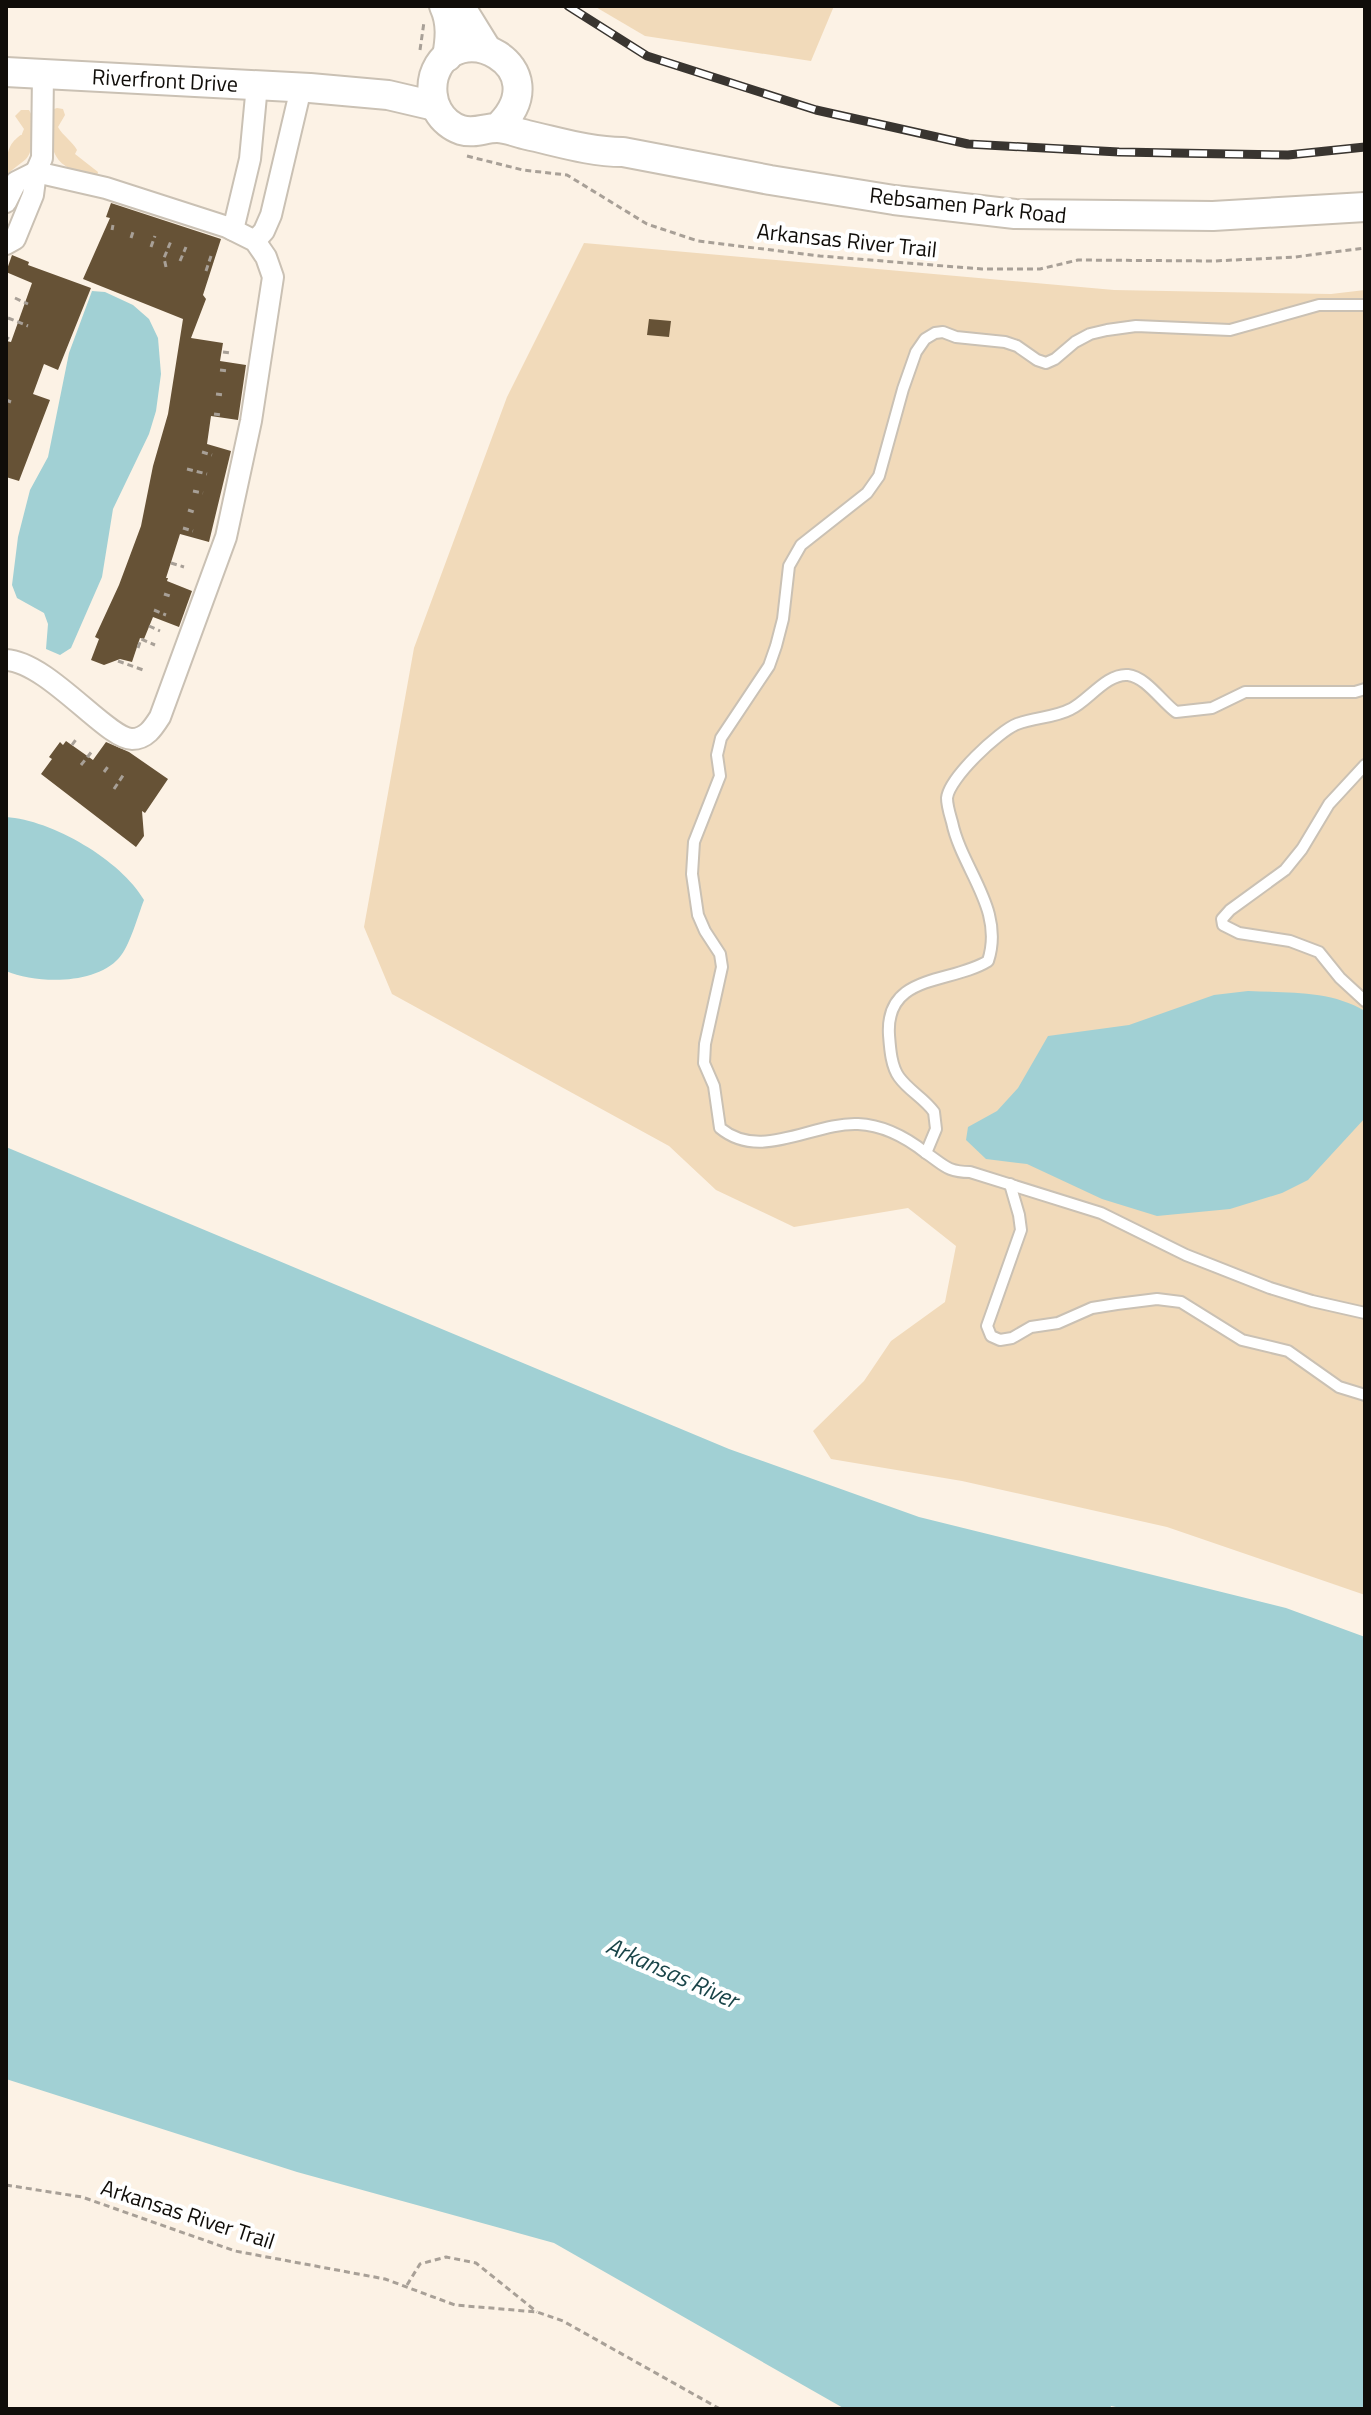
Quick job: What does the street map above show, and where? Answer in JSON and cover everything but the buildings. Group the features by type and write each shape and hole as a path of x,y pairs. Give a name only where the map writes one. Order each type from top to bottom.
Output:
{"street":[{"path":"460,6 486,48"},
{"path":"434,10 448,14 450,38 435,59 432,88 435,106"},
{"path":"435,59 468,47 486,48 503,57 516,79 518,97 497,128"},
{"name":"Riverfront Drive","path":"306,88 413,77 435,59"},
{"path":"6,244 15,239 33,195 43,147 41,103 19,74"},
{"name":"Riverfront Drive","path":"19,74 306,88 388,95 435,106"},
{"path":"233,230 250,159 257,85"},
{"path":"255,241 264,231 271,215 306,88"},
{"name":"Rebsamen Park Road","path":"518,97 549,123 603,141 623,152"},
{"name":"Rebsamen Park Road","path":"435,106 447,123 470,132 497,128 600,152 623,152 894,200 1015,214 1213,216 1365,207"},
{"path":"250,159 283,165"},
{"path":"6,202 16,182 36,172 106,188 233,230 255,241 266,257 273,277 251,421 220,560 160,717 149,733 134,739 122,737 36,670 6,660"}],"lane":[{"path":"1365,305 1319,305 1230,330 1136,326 1107,330 1090,334 1046,363 1005,342 935,333 925,339 916,352 879,476 858,501 801,545 789,566 783,619 772,656 762,677 721,738 717,755 720,776 694,842 692,874 696,905 705,931 720,954 722,967 705,1044 704,1063 714,1086 720,1128 728,1135 757,1141 784,1140 857,1124 883,1128 955,1172 970,1172 1101,1213 1186,1255 1270,1288 1365,1313"},
{"path":"926,1153 936,1129 934,1112 896,1074 890,1050 888,1020 895,1001 908,991 939,977 978,967 988,961 992,948 986,902 955,837 949,813 949,789 958,777 1004,731 1017,724 1071,709 1115,678 1127,675 1141,681 1176,712 1212,708 1245,692 1355,692 1365,689"},
{"path":"1365,765 1329,804 1302,849 1285,870 1222,919 1223,925 1239,933 1290,941 1319,952 1340,978 1365,1001"},
{"path":"1010,1184 1021,1230 987,1326 991,1336 1000,1340 1012,1338 1031,1327 1058,1323 1092,1308 1157,1299 1181,1302 1242,1340 1288,1351 1339,1387 1365,1395"}],"path":[{"path":"434,10 435,59"},
{"name":"Arkansas River Trail","path":"459,153 523,170 567,175 647,224 698,241 820,256 982,269 1040,269 1078,260 1214,261 1295,257 1365,248"},
{"path":"131,238 134,229"},
{"path":"151,247 155,236"},
{"path":"166,267 164,258 171,241"},
{"path":"180,261 186,247"},
{"path":"206,271 211,256"},
{"path":"15,298 28,304"},
{"path":"8,318 28,326"},
{"path":"223,352 230,353"},
{"path":"220,370 228,371"},
{"path":"216,394 224,395"},
{"path":"6,400 11,402"},
{"path":"214,414 221,415"},
{"path":"202,452 212,455"},
{"path":"187,469 207,474"},
{"path":"193,491 203,493"},
{"path":"188,510 197,513"},
{"path":"183,528 193,531"},
{"path":"171,563 184,567"},
{"path":"164,594 173,597"},
{"path":"154,610 166,615"},
{"path":"149,626 160,631"},
{"path":"138,648 141,639 155,645"},
{"path":"118,661 146,671"},
{"path":"72,745 77,738"},
{"path":"81,765 93,750"},
{"path":"104,772 110,764"},
{"path":"114,789 124,774"},
{"name":"Arkansas River Trail","path":"6,2185 82,2197 235,2251 385,2279 455,2305 537,2312 563,2321 720,2409"},
{"name":"Arkansas River Trail","path":"407,2286 420,2264 446,2257 476,2263 537,2312"}],"shaded area":[{"path":"594,6 834,6 811,61 645,36"},
{"path":"63,109 65,115 58,127 77,150 75,154 98,172 97,176 71,169 56,156 51,137 51,110"},
{"path":"21,110 29,110 36,123 33,142 28,156 6,176 8,151 24,129 15,116"},
{"path":"584,243 1114,290 1331,294 1365,290 1365,1595 1167,1527 962,1481 831,1459 813,1431 864,1381 891,1341 945,1302 956,1246 908,1208 794,1227 716,1190 669,1146 392,994 364,927 414,648 507,397"}],"water":[{"path":"92,291 105,292 133,305 149,319 158,338 161,374 149,434 113,509 102,577 71,648 60,655 46,649 48,624 44,613 17,598 12,585 18,537 30,490 48,457 69,353"},
{"path":"6,817 44,826 84,845 119,871 144,900 127,946 109,967 65,980 33,978 6,971"},
{"path":"1248,991 1323,996 1365,1011 1365,1118 1308,1180 1282,1193 1230,1209 1157,1216 1102,1199 1027,1164 986,1159 966,1140 968,1127 997,1111 1018,1088 1048,1036 1129,1025 1214,995"},
{"name":"Arkansas River","path":"6,1147 729,1449 919,1517 1286,1608 1365,1637 1365,2409 1126,2409 1111,2406 1110,2409 845,2409 554,2243 297,2172 6,2079"}],"railway":[{"path":"568,6 647,56 816,110 968,144 1119,152 1288,155 1365,147"}]}
